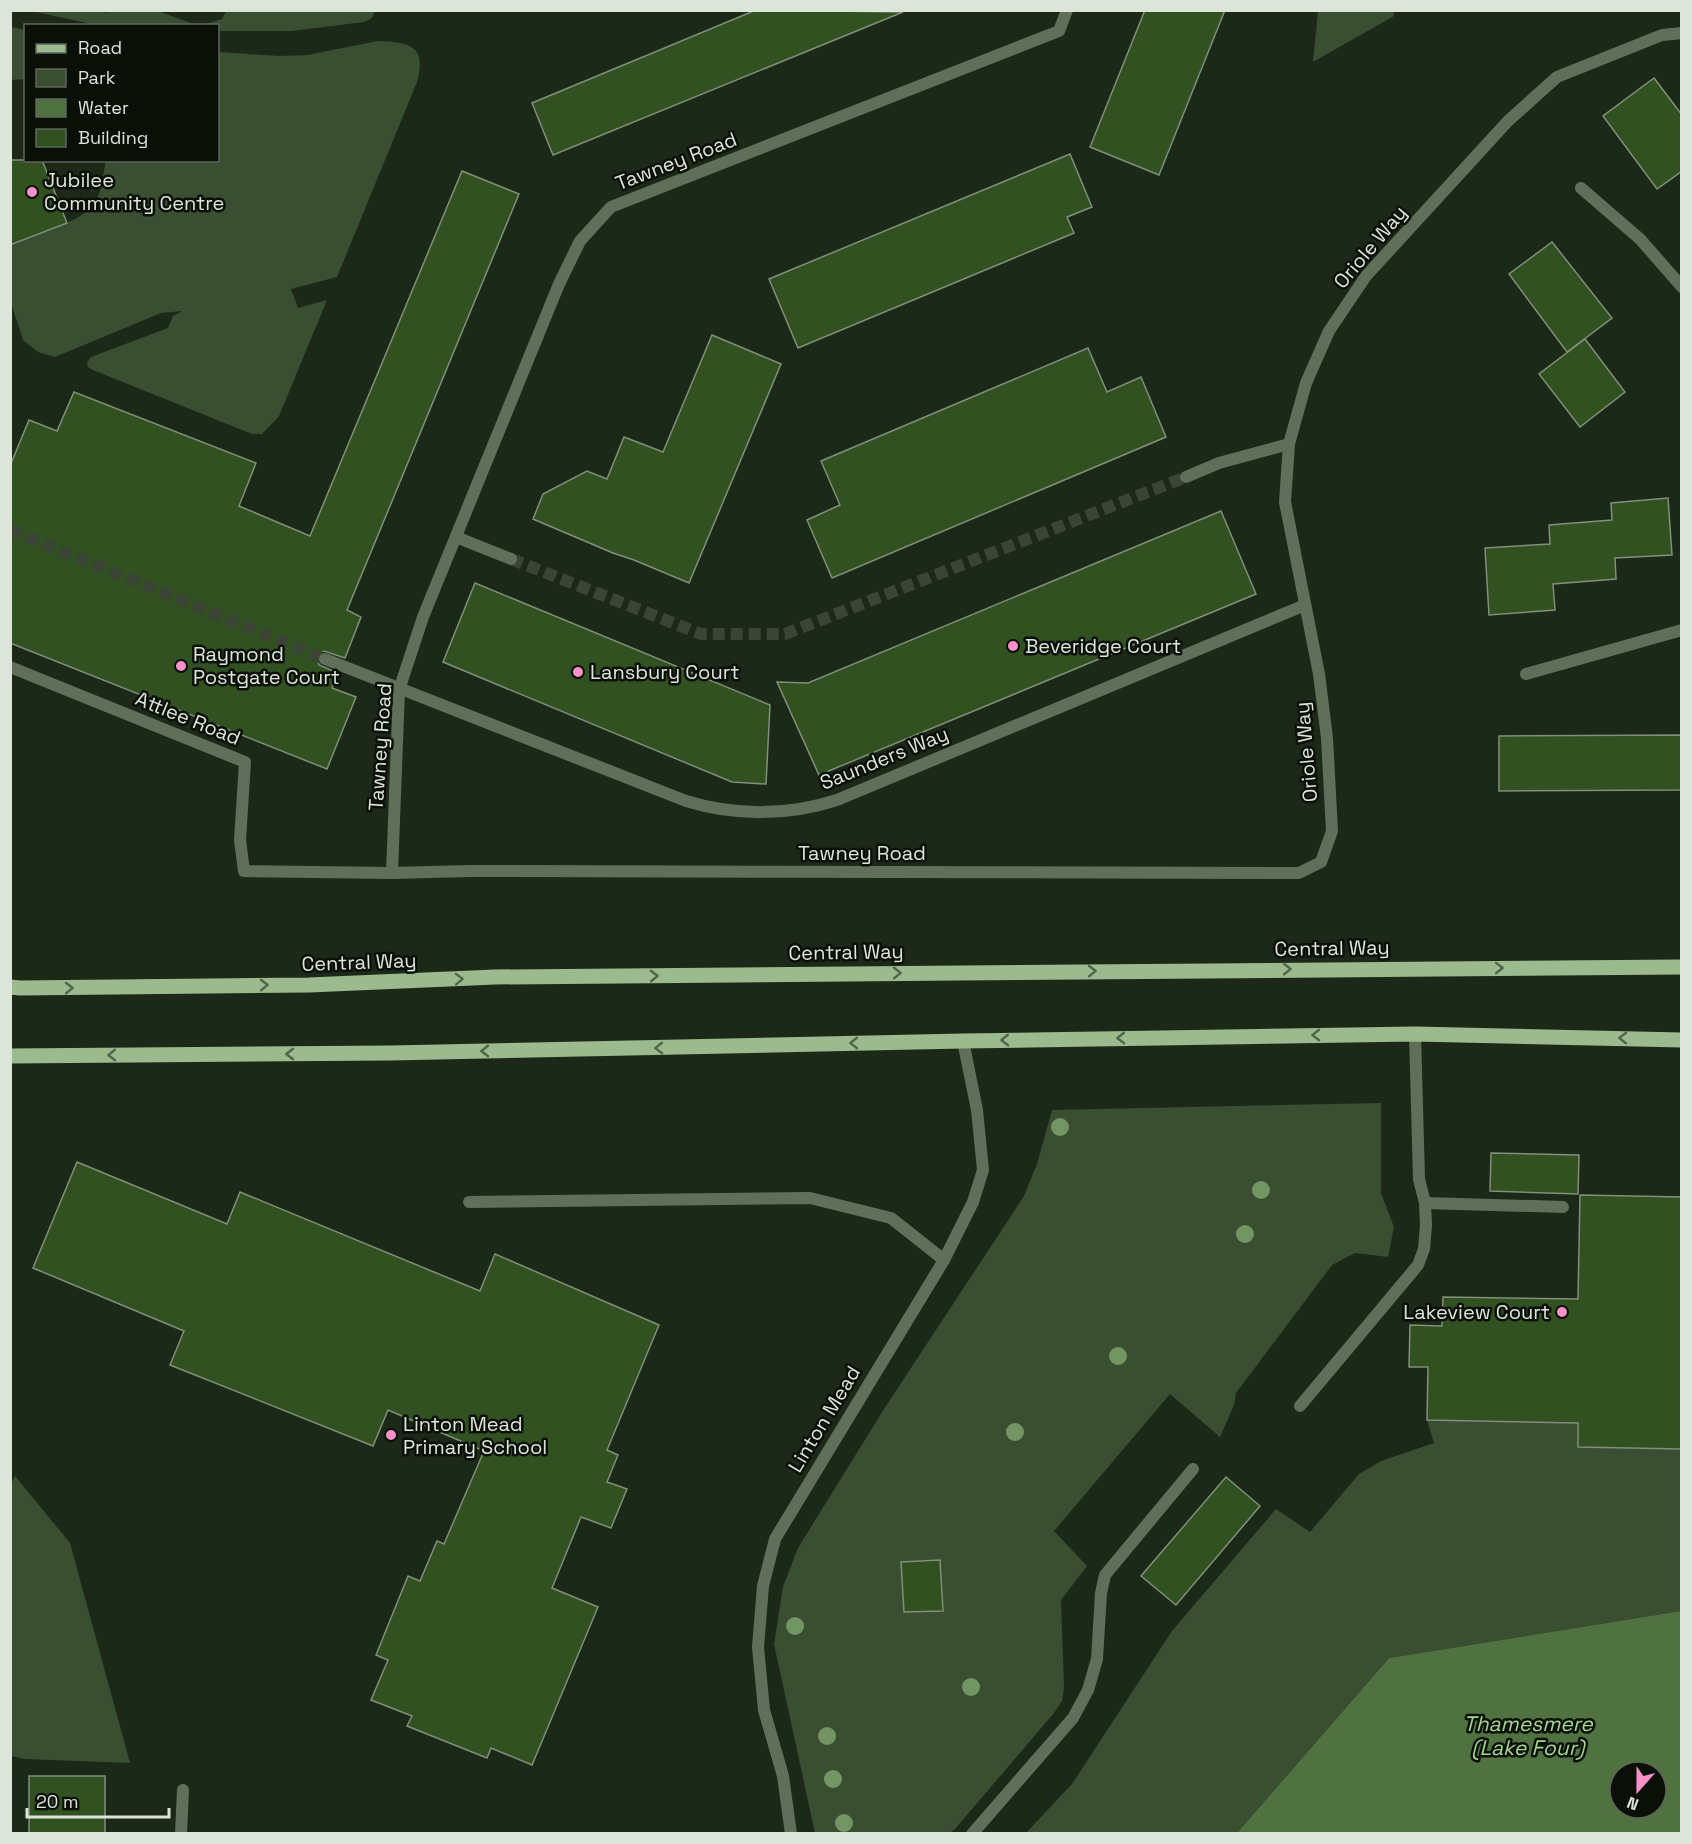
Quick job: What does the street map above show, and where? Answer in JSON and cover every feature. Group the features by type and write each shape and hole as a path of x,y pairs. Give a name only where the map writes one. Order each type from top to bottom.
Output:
{"main road":[{"name":"Central Way","path":"10,987 309,985 661,975 1682,967"},
{"path":"10,1056 390,1053 1415,1034 1682,1040"}],"street":[{"name":"Tawney Road","path":"1067,10 1059,31 611,207 580,241 558,284 423,618 399,690 392,873 1299,873 1321,862"},
{"name":"Oriole Way","path":"1321,862 1332,831 1327,738 1319,675 1285,502 1289,444 1306,383 1329,331 1366,276 1508,121 1557,77 1662,35 1682,33"},
{"path":"1581,188 1640,239 1682,287"},
{"path":"1186,477 1219,463 1289,444"},
{"path":"456,537 511,559"},
{"name":"Saunders Way","path":"325,659 686,801 727,811 770,812 815,807 837,800 1305,605"},
{"path":"1526,674 1682,630"},
{"name":"Attlee Road","path":"10,667 245,762 240,840 244,871 392,873"},
{"path":"1300,1406 1418,1265 1424,1249 1426,1225 1425,1203 1419,1179 1415,1034"},
{"name":"Linton Mead","path":"791,1833 783,1776 764,1710 758,1647 764,1586 775,1539 944,1260 973,1202 983,1170 977,1110 963,1041"},
{"path":"469,1202 810,1198 891,1218 944,1260"},
{"path":"1425,1203 1563,1207"},
{"path":"972,1833 1073,1718 1088,1690 1097,1659 1101,1593 1105,1575 1193,1469"},
{"path":"181,1833 183,1790"}],"green space":[{"path":"226,10 375,11 372,18 364,22 291,31 219,31 219,24 206,24 222,19"},
{"path":"31,11 100,11 106,13 108,11 158,11 193,24 91,24"},
{"path":"1318,11 1393,11 1394,16 1313,62"},
{"path":"11,27 24,30 24,79 11,80"},
{"path":"378,41 399,43 413,48 417,53 420,70 337,277 291,289 298,308 327,300 279,416 262,434 252,434 88,367 87,362 91,357 168,328 173,316 182,311 161,313 55,357 38,352 23,340 11,303 10,245 70,222 90,208 98,196 106,162 219,162 219,52 279,56 307,55"},
{"path":"1381,1103 1381,1193 1394,1227 1388,1257 1355,1253 1332,1265 1236,1393 1234,1405 1220,1437 1170,1394 1054,1531 1087,1566 1061,1600 1064,1687 1062,1701 1054,1713 955,1829 948,1834 815,1833 774,1644 783,1587 798,1548 884,1409 1024,1196 1037,1164 1052,1110"},
{"path":"1427,1420 1578,1423 1578,1447 1681,1449 1681,1611 1389,1658 1237,1833 1025,1834 1072,1784 1172,1631 1276,1509 1310,1532 1359,1474 1381,1461 1434,1443"},
{"path":"15,1476 70,1543 130,1763 25,1759 11,1756 10,1486"}],"water":[{"name":"Thamesmere (Lake Four)","path":"1681,1611 1681,1833 1237,1833 1389,1658"}],"building":[{"path":"756,10 903,12 553,155 532,103"},
{"path":"1145,10 1225,10 1159,175 1090,147"},
{"path":"1654,78 1682,115 1682,171 1657,189 1603,116"},
{"path":"1070,154 1092,207 1067,217 1074,233 798,348 769,279"},
{"name":"Jubilee Community Centre","path":"10,160 43,162 67,223 10,245"},
{"path":"462,171 519,194 347,610 361,617 345,658 324,651 317,657 319,665 338,673 332,688 356,697 327,769 10,643 10,466 29,420 57,431 74,392 256,463 239,506 310,536"},
{"path":"1552,242 1612,318 1567,352 1509,274"},
{"path":"712,335 781,364 689,583 533,519 543,494 587,471 607,479 624,437 663,452"},
{"path":"1585,339 1625,392 1580,427 1539,374"},
{"path":"1088,348 1107,392 1141,377 1166,437 832,578 807,520 840,505 821,461"},
{"path":"1668,498 1672,555 1615,558 1616,579 1553,584 1555,610 1489,615 1485,548 1550,544 1549,525 1612,520 1611,503"},
{"name":"Beveridge Court","path":"1221,511 1256,594 819,775 777,682 808,683"},
{"name":"Lansbury Court","path":"475,583 770,705 766,784 732,782 443,662"},
{"path":"1682,735 1682,790 1499,791 1499,736"},
{"path":"1491,1153 1579,1155 1578,1194 1490,1191"},
{"path":"77,1162 227,1224 240,1192 480,1291 495,1254 659,1325 607,1450 618,1455 607,1482 627,1489 611,1528 581,1517 552,1588 598,1607 532,1765 491,1748 487,1758 407,1726 412,1716 371,1700 388,1660 376,1655 408,1576 420,1581 437,1541 444,1544 484,1451 388,1410 373,1446 170,1365 184,1331 33,1268"},
{"name":"Lakeview Court","path":"1580,1195 1682,1197 1682,1449 1578,1447 1578,1423 1427,1420 1428,1367 1409,1367 1410,1325 1442,1326 1443,1297 1578,1299"},
{"path":"1226,1477 1260,1506 1176,1605 1141,1576"},
{"path":"940,1560 943,1611 904,1612 901,1562"},
{"path":"29,1776 105,1776 105,1833 29,1833"}],"tunnel":[{"path":"511,559 701,634 785,634 1186,477"},
{"path":"10,530 325,659"}],"place":[{"name":"Jubilee Community Centre","path":"32,192"},
{"name":"Beveridge Court","path":"1013,646"},
{"name":"Raymond Postgate Court","path":"181,666"},
{"name":"Lansbury Court","path":"578,672"},
{"name":"Lakeview Court","path":"1562,1312"},
{"name":"Linton Mead Primary School","path":"391,1435"}]}
